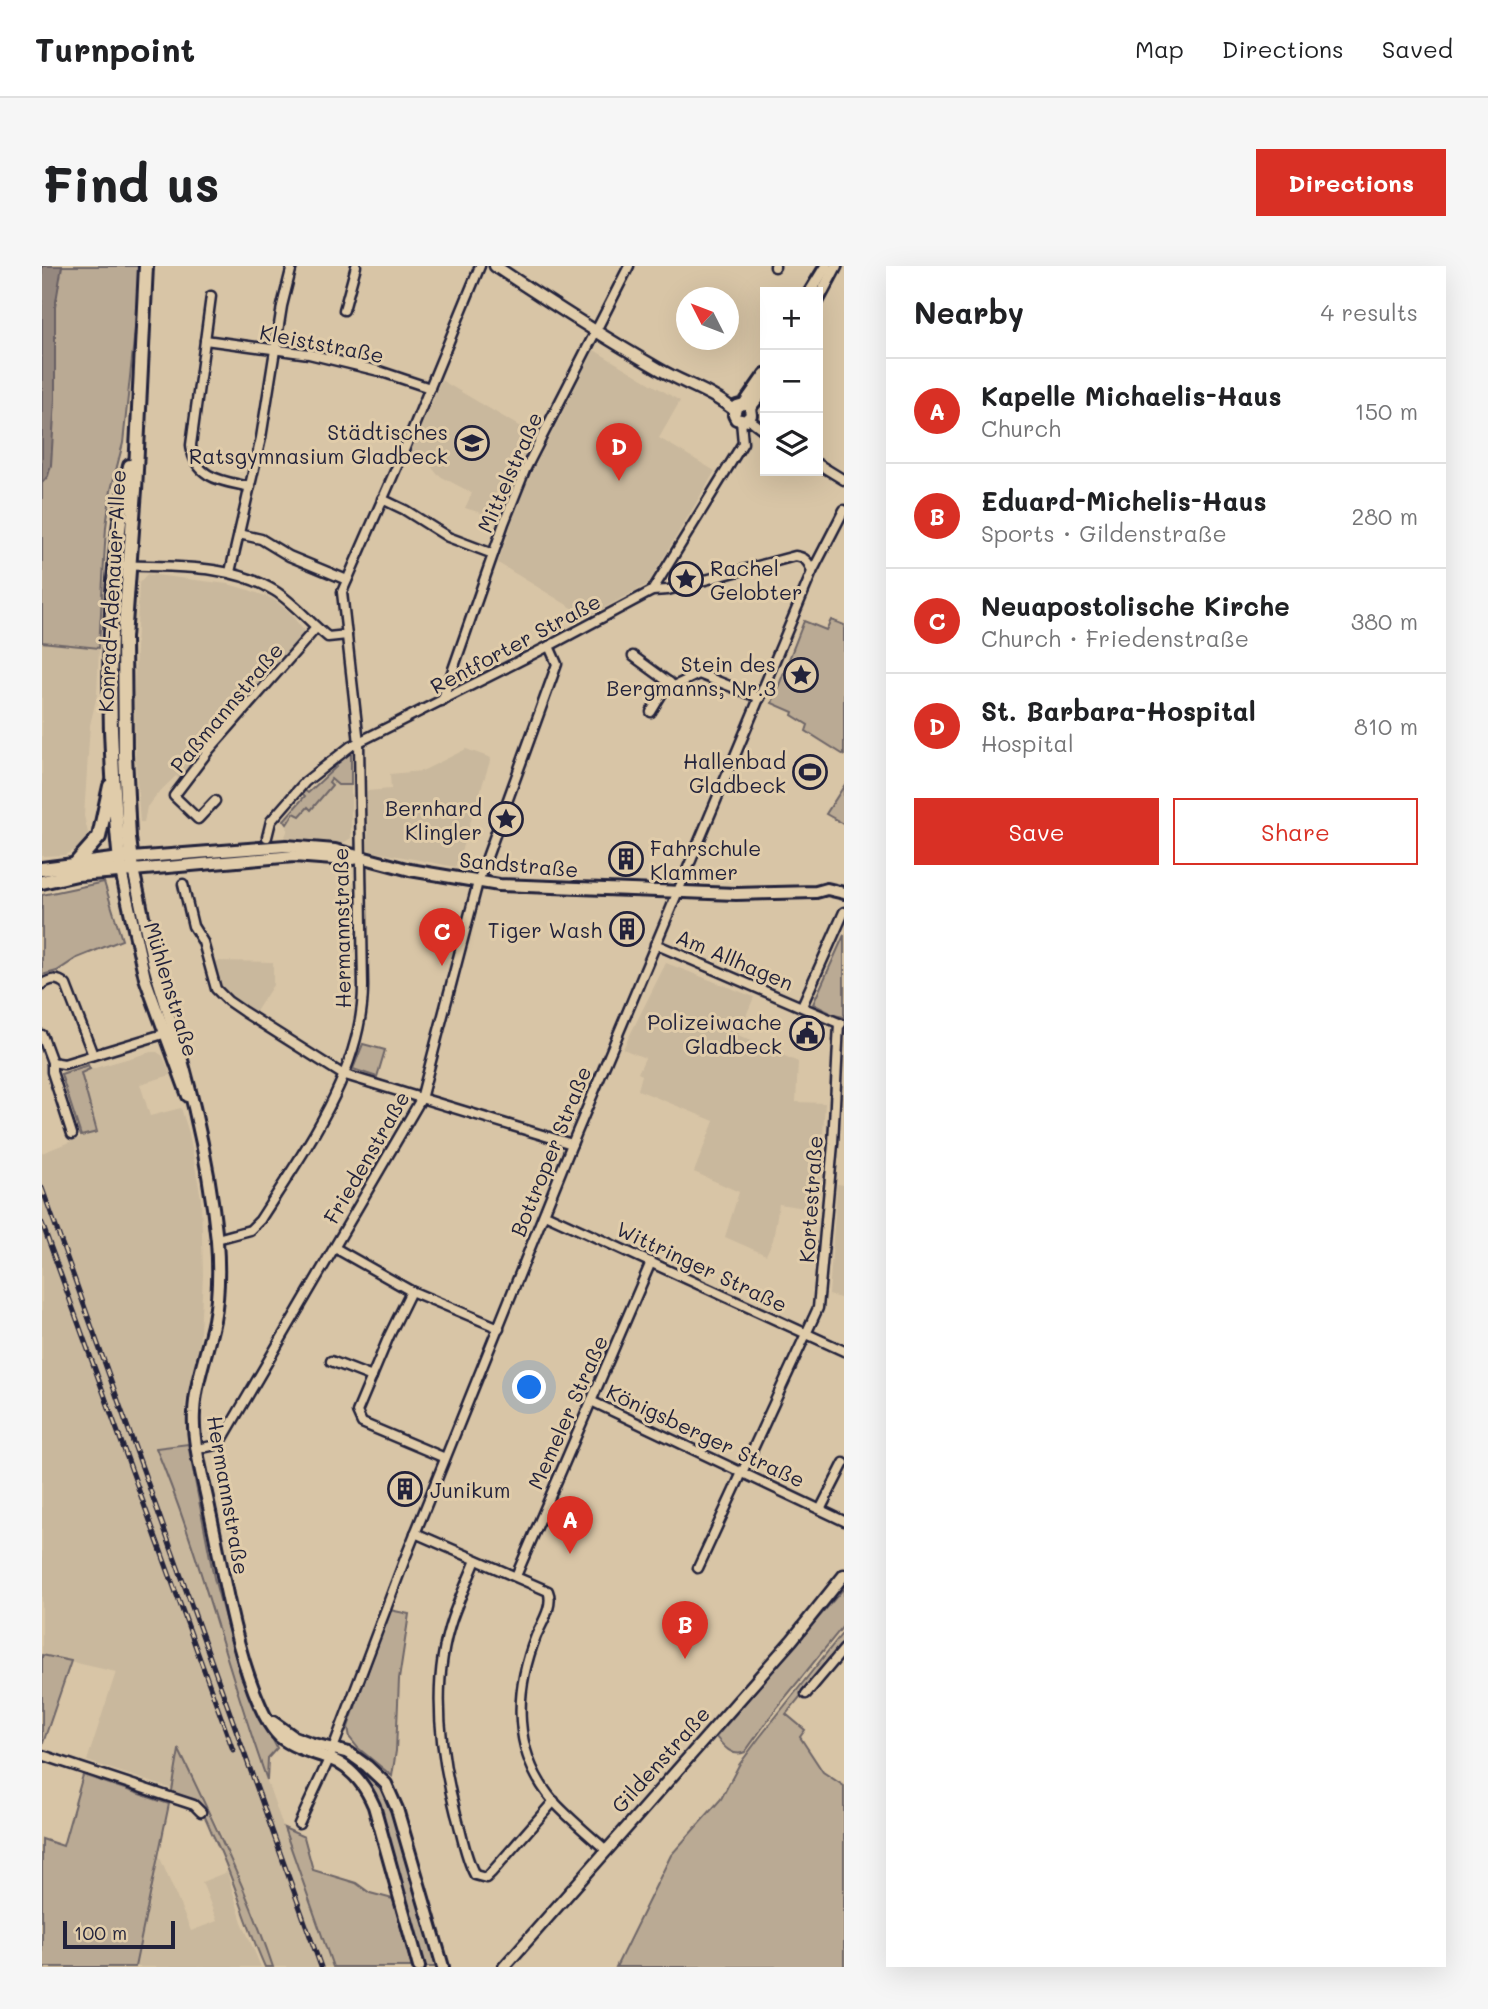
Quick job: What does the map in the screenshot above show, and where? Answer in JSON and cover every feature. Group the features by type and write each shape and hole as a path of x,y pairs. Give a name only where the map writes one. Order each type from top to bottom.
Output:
{"main road":[{"name":"Konrad-Adenauer-Allee","path":"127,864 124,638 146,266"},
{"path":"813,287 826,266"},
{"path":"823,290 836,266"},
{"path":"744,412 760,383"},
{"path":"744,412 760,394"},
{"name":"Konrad-Adenauer-Allee","path":"127,864 113,778 110,673 115,565 124,489 137,439"},
{"path":"76,863 99,837 113,778"},
{"name":"Sandstraße","path":"42,869 76,863 127,864 294,856 346,860 359,858 478,882 567,889 757,895 827,889 844,893"},
{"name":"Sandstraße","path":"42,882 127,864"},
{"name":"Mühlenstraße","path":"127,864 155,969 175,1030 195,1114 206,1161 216,1239"},
{"name":"Mühlenstraße","path":"127,864 138,952 164,1034 195,1114"},
{"path":"816,892 844,901"},
{"name":"Hermannstraße","path":"216,1239 218,1290 215,1318 194,1414 198,1449 238,1638 254,1690 268,1718 294,1737 319,1746 331,1754"},
{"path":"331,1754 349,1753 386,1784 392,1796 443,1967"},
{"path":"331,1754 366,1788 374,1806 419,1967"}],"street":[{"path":"230,572 261,439 282,306 292,266"},
{"path":"344,310 356,266"},
{"name":"Hermannstraße","path":"216,1239 250,1230 260,1220 325,1115 359,1031 363,1009 359,743 342,592 480,266"},
{"path":"495,266 596,332 690,387 744,412 760,426"},
{"name":"Mittelstraße","path":"442,701 525,470 629,266"},
{"path":"211,296 191,445 192,455 202,472 210,477 250,487"},
{"name":"Kleiststraße","path":"205,340 309,354 430,388"},
{"path":"652,591 743,443 744,412"},
{"path":"823,467 844,480"},
{"path":"382,499 448,537 493,554"},
{"name":"Bottroper Straße","path":"299,1825 331,1754 415,1533 654,944 812,572 844,510"},
{"path":"239,534 261,539 289,556 346,580"},
{"name":"Rentforter Straße","path":"267,837 271,821 305,782 332,759 652,591 668,590 795,556 809,563 812,572"},
{"path":"115,565 230,572 256,580 278,593 328,638 346,635"},
{"name":"Paßmannstraße","path":"215,801 198,819 174,796 209,751 316,628"},
{"name":"Friedenstraße","path":"198,1449 216,1445 222,1440 421,1099 478,882 557,664 549,646"},
{"path":"633,656 674,686 699,674 760,698"},
{"path":"651,712 669,682"},
{"path":"183,884 193,926 207,951 216,989 244,1012 342,1074 572,1144"},
{"path":"802,1006 844,912"},
{"name":"Am Allhagen","path":"654,944 841,1024"},
{"path":"42,984 53,979 61,980 66,985 93,1055"},
{"name":"Kortestraße","path":"698,1568 817,1313 821,1295 841,1024"},
{"path":"52,1062 64,1064 175,1030"},
{"path":"42,1035 72,1134"},
{"path":"833,1141 844,1141"},
{"name":"Wittringer Straße","path":"545,1213 844,1351"},
{"path":"335,1248 411,1292 499,1328"},
{"name":"Memeler Straße","path":"516,1576 651,1262"},
{"path":"411,1292 389,1336 358,1412 362,1423 445,1458"},
{"path":"331,1360 372,1377"},
{"name":"Königsberger Straße","path":"591,1401 844,1521"},
{"path":"821,1508 844,1463"},
{"path":"415,1533 544,1587 550,1596 524,1668 520,1714 523,1738 530,1761 554,1801 606,1849"},
{"path":"476,1560 446,1644 441,1735 444,1770 475,1875 486,1878 554,1801"},
{"name":"Gildenstraße","path":"504,1967 785,1648 844,1575"},
{"path":"806,1694 844,1649"},
{"path":"42,1755 194,1805 201,1812"}],"shaded area":[{"path":"42,266 139,266 138,302 123,443 111,490 106,527 99,648 42,642"},
{"path":"42,266 62,266 55,307 55,399 51,465 48,476 42,483"},
{"path":"594,350 680,401 659,438 715,471 648,584 587,617 498,563 523,490"},
{"name":"Städtisches Ratsgymnasium Gladbeck","path":"441,380 534,435 509,485 498,518 465,508 472,493 438,475 425,459 411,451"},
{"path":"147,574 228,584 249,590 273,599 288,611 306,633 193,761 195,763 181,780 176,776 158,793 147,807 144,822 140,822 134,693 139,583"},
{"path":"831,620 844,625 844,755 806,731 808,725 792,715 793,712 772,703 804,621 826,630"},
{"path":"42,642 99,648 97,695 90,725 84,816 89,837 81,847 65,855 42,856"},
{"path":"351,749 351,785 338,785 331,779 329,782 332,785 311,810 308,807 300,816 294,813 287,824 284,820 305,796 301,792 303,789 308,793 337,766 334,761"},
{"path":"466,749 491,758 456,867 371,851 368,848 367,791 391,789 390,774 422,771"},
{"path":"332,779 338,785 351,785 351,838 343,843 284,838 288,819 308,807 311,810 332,785 328,782"},
{"path":"844,786 844,824 826,814"},
{"path":"104,882 122,940 77,958 57,971 42,975 42,895"},
{"path":"844,935 844,1017 829,1014 813,1004"},
{"path":"215,961 273,962 273,985 255,1013 222,990"},
{"path":"666,963 754,997 738,1035 798,1062 796,1102 825,1103 818,1210 779,1204 773,1240 766,1255 725,1237 739,1192 694,1172 714,1121 638,1090 642,1075 638,1073 645,1058 623,1049"},
{"path":"363,1044 385,1050 377,1077 353,1069"},
{"path":"151,1052 163,1056 171,1075 140,1084 150,1116 181,1108 189,1133 201,1198 203,1275 199,1352 185,1404 188,1444 156,1448 178,1502 247,1725 333,1967 273,1967 257,1920 219,1830 179,1751 172,1789 87,1761 116,1672 42,1655 42,1153 97,1131 81,1072"},
{"path":"88,1065 90,1069 81,1073 97,1132 81,1136 61,1074"},
{"path":"837,1184 844,1185 844,1299 829,1295"},
{"path":"188,1444 214,1578 241,1677 277,1748 268,1758 267,1780 187,1530 156,1448"},
{"path":"844,1588 844,1625 775,1710 745,1752 736,1753 729,1750 716,1737"},
{"path":"390,1610 409,1614 399,1679 396,1751 392,1776 358,1748 350,1738 348,1727"},
{"path":"844,1631 844,1643 786,1714 805,1730 800,1737 823,1772 844,1786 844,1967 616,1967 671,1855 721,1799 739,1765"},
{"path":"42,1655 71,1661 42,1746"},
{"path":"179,1750 241,1884 273,1967 265,1967 227,1866 202,1811 193,1799 177,1797 172,1791"},
{"path":"344,1759 381,1787 389,1799 438,1967 423,1967 383,1829 343,1762"},
{"path":"83,1775 169,1804 135,1967 42,1967 42,1839 63,1846"},
{"path":"284,1828 304,1837 313,1870 356,1883 370,1893 393,1899 412,1967 333,1967"},
{"path":"158,1853 191,1931 217,1921 202,1882 227,1872 242,1922 261,1967 135,1967"}],"railway":[{"path":"42,1188 321,1967"},
{"path":"42,1223 233,1750"}],"place":[{"name":"Städtisches Ratsgymnasium Gladbeck","path":"472,443"},
{"name":"St. Barbara-Hospital","path":"619,481"},
{"name":"Rachel Gelobter","path":"686,579"},
{"name":"Stein des Bergmanns, Nr.3","path":"801,675"},
{"name":"Hallenbad Gladbeck","path":"810,772"},
{"name":"Bernhard Klingler","path":"506,819"},
{"name":"Fahrschule Klammer","path":"626,859"},
{"name":"Tiger Wash","path":"627,929"},
{"name":"Neuapostolische Kirche","path":"442,966"},
{"name":"Polizeiwache Gladbeck","path":"807,1033"},
{"name":"Junikum","path":"405,1489"},
{"name":"Kapelle Michaelis-Haus","path":"570,1554"},
{"name":"Eduard-Michelis-Haus","path":"685,1659"}]}
